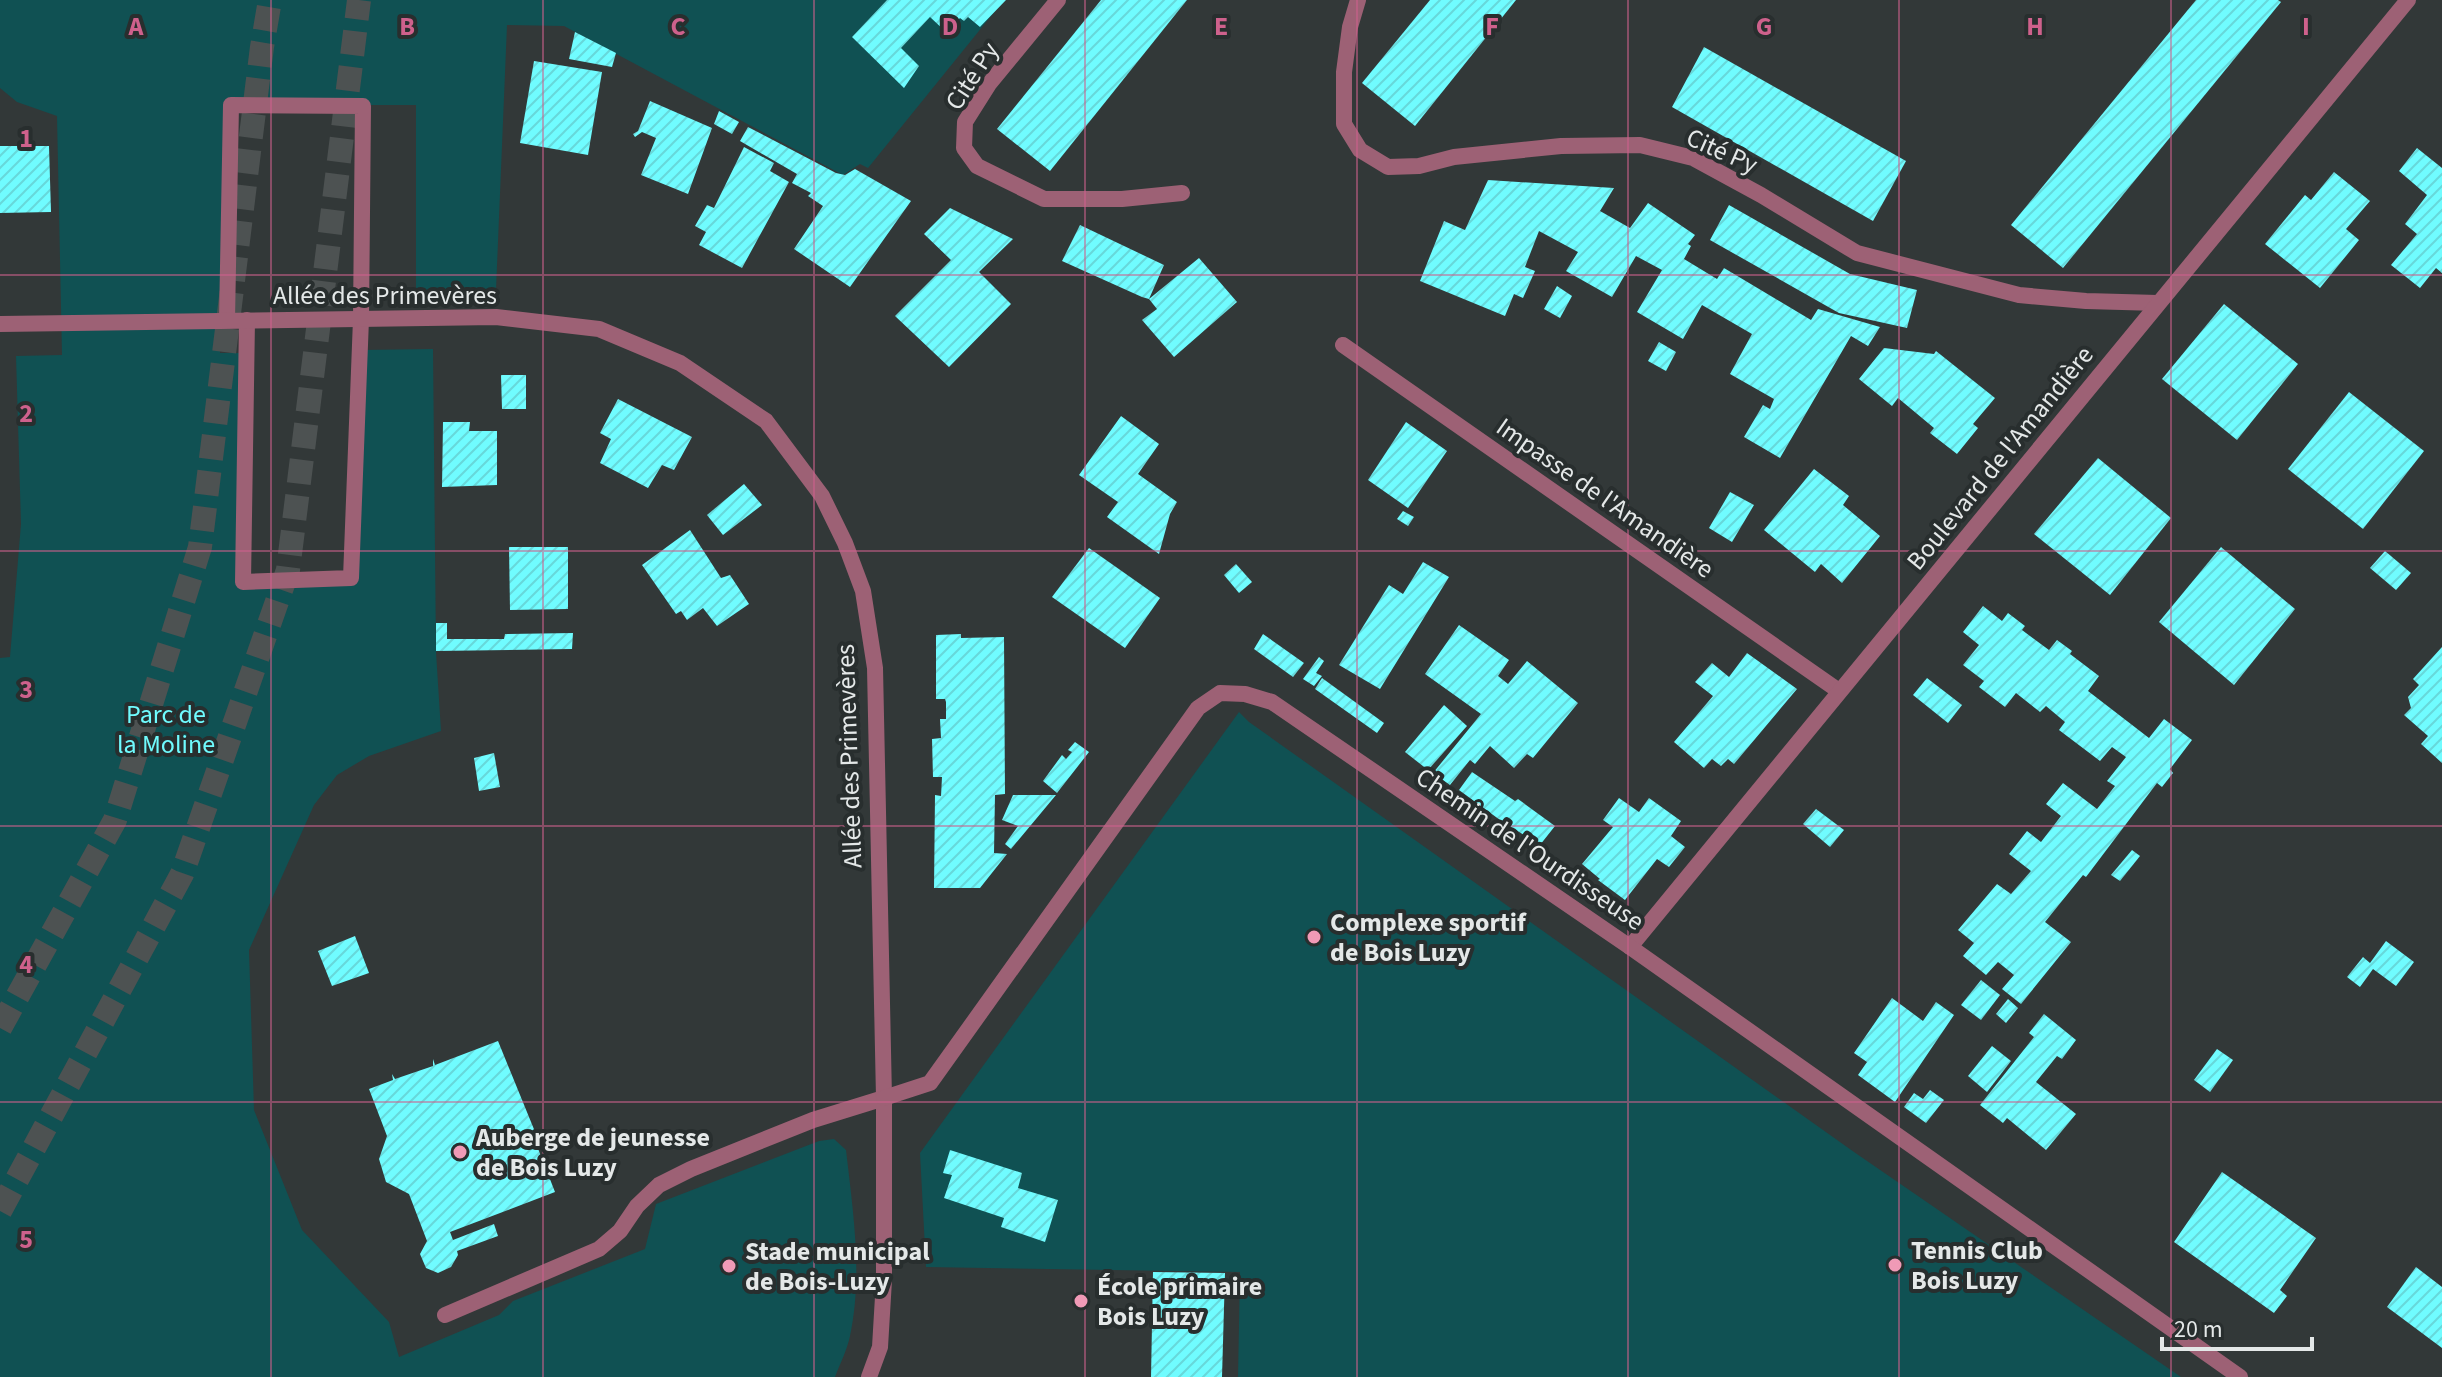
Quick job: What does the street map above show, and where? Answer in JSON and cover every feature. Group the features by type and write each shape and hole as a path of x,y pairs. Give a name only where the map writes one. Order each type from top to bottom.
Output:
{"street":[{"name":"Cité Py","path":"1058,0 989,84 965,122 964,148 977,166 1044,199 1122,199 1182,193"},
{"name":"Cité Py","path":"1358,0 1350,27 1344,72 1344,124 1360,150 1388,167 1419,166 1454,157 1561,146 1640,145 1693,158 1857,253 2019,295 2158,303"},
{"name":"Boulevard de l'Amandière","path":"1630,947 2408,0"},
{"path":"227,320 231,105 363,106 361,319 351,578 243,582 247,320"},
{"name":"Allée des Primevères","path":"0,324 496,317 599,329 680,363 766,421 822,496 845,543 863,591 875,668 884,1098 884,1280 880,1347 869,1377"},
{"name":"Impasse de l'Amandière","path":"1343,345 1839,691"},
{"name":"Chemin de l'Ourdisseuse","path":"445,1315 599,1249 620,1231 637,1206 659,1185 680,1174 813,1120 930,1083 1198,708 1220,693 1245,694 1272,702 1630,947 2240,1377"}],"green space":[{"name":"Parc de la Moline","path":"0,0 1004,0 868,168 860,164 843,175 564,26 507,25 496,290 416,292 416,105 231,105 220,353 247,353 244,582 352,579 361,350 433,349 436,652 441,731 369,756 337,775 314,805 249,950 254,1110 302,1230 389,1322 399,1357 499,1315 513,1301 645,1249 656,1204 819,1141 834,1139 846,1150 856,1266 850,1336 835,1377 0,1377 0,658 10,657 21,524 16,356 62,355 57,116 17,102 0,88"},
{"name":"Complexe sportif de Bois Luzy","path":"1239,712 1854,1152 2181,1377 1238,1377 1240,1272 926,1267 920,1153"}],"building":[{"path":"887,0 1006,0 980,27 968,17 964,21 960,18 946,32 930,17 901,48 919,66 904,88 852,37"},
{"path":"1101,0 1187,0 1050,171 997,129"},
{"path":"1430,0 1516,0 1415,126 1362,83"},
{"path":"2196,0 2281,2 2063,268 2011,225"},
{"path":"575,32 616,53 612,67 569,59"},
{"path":"1704,47 1906,161 1873,221 1672,107"},
{"path":"534,61 602,72 588,155 520,143"},
{"path":"650,101 712,128 688,194 641,175 656,138 642,132 635,137 633,134 638,131"},
{"path":"719,111 739,122 732,134 714,124"},
{"path":"748,127 836,173 845,175 855,169 911,201 850,287 794,249 823,206 808,196 811,193 792,183 797,174 740,141"},
{"path":"0,146 49,146 51,212 0,213"},
{"path":"744,147 774,163 770,171 789,182 742,268 699,245 706,232 695,226 707,205 714,208"},
{"path":"2417,148 2442,168 2442,273 2436,268 2420,288 2391,265 2417,234 2405,224 2427,195 2399,171"},
{"path":"2334,172 2370,201 2346,229 2359,240 2320,288 2265,244 2305,195 2311,200"},
{"path":"1488,180 1614,188 1600,211 1630,228 1648,203 1695,235 1688,244 1691,246 1684,259 1717,279 1724,268 1811,320 1818,309 1880,327 1868,346 1851,336 1780,458 1744,437 1763,405 1770,409 1774,399 1730,374 1752,334 1702,305 1683,339 1637,312 1662,270 1636,256 1612,297 1566,271 1578,252 1539,231 1525,267 1535,271 1523,298 1514,294 1505,316 1420,281 1444,221 1465,230"},
{"path":"1729,205 1850,274 1917,290 1907,328 1839,313 1710,240"},
{"path":"950,208 1013,239 979,272 1011,304 949,367 895,316 951,260 924,234"},
{"path":"1080,225 1164,265 1149,299 1062,261"},
{"path":"1199,258 1237,302 1174,357 1142,320 1157,309 1149,299"},
{"path":"1557,286 1572,296 1560,318 1544,309"},
{"path":"2224,304 2298,364 2237,440 2162,379"},
{"path":"1659,342 1676,352 1666,371 1648,361"},
{"path":"1884,348 1934,354 1936,351 1995,398 1973,424 1978,428 1957,454 1930,433 1934,428 1898,398 1892,406 1859,379"},
{"path":"501,375 526,375 526,409 502,409"},
{"path":"2349,392 2424,451 2363,529 2288,469"},
{"path":"618,399 692,437 674,470 662,465 648,488 600,463 611,439 600,433"},
{"path":"1121,416 1159,444 1138,474 1177,502 1170,514 1159,554 1107,517 1118,502 1079,475"},
{"path":"443,422 470,422 469,431 497,431 497,485 442,487"},
{"path":"1406,422 1447,451 1408,508 1368,480"},
{"path":"2098,458 2171,518 2110,595 2034,534"},
{"path":"1814,469 1849,496 1843,505 1880,536 1842,583 1821,564 1815,572 1764,530"},
{"path":"744,484 762,505 723,535 707,515"},
{"path":"1730,492 1754,505 1732,542 1709,528"},
{"path":"1403,511 1414,517 1408,526 1397,519"},
{"path":"690,530 721,578 730,575 749,604 717,626 703,608 687,620 681,611 676,614 642,565"},
{"path":"509,547 568,547 568,609 510,610"},
{"path":"2221,547 2295,609 2234,685 2159,622"},
{"path":"1089,548 1160,598 1125,648 1052,597"},
{"path":"2385,551 2411,573 2396,590 2370,568"},
{"path":"1423,562 1449,577 1380,689 1339,665 1389,585 1403,594"},
{"path":"1236,564 1252,582 1239,593 1224,575"},
{"path":"1983,606 2002,621 2008,613 2025,626 2022,630 2049,650 2057,640 2072,651 2070,654 2099,676 2088,691 2149,738 2164,719 2192,740 2170,769 2173,773 2162,787 2157,783 2086,877 2083,875 2045,922 2071,942 2021,1004 2002,989 2014,975 1998,962 1986,975 1963,956 1974,943 1958,930 1997,884 2011,894 2031,871 2009,854 2027,831 2041,842 2061,816 2046,804 2063,783 2097,809 2115,786 2107,781 2126,757 2112,747 2100,761 2059,730 2065,722 2046,706 2040,712 2016,693 2005,707 1979,687 1984,681 1963,665 1979,645 1963,632"},
{"path":"436,623 447,623 447,639 504,639 505,634 573,633 572,649 436,651"},
{"path":"1459,625 1509,660 1498,676 1508,684 1527,661 1578,703 1533,758 1527,754 1514,768 1490,746 1475,764 1470,760 1450,785 1433,773 1481,714 1425,674"},
{"path":"961,634 961,638 1004,637 1005,794 995,795 994,853 1007,854 980,888 934,888 935,795 941,796 942,777 933,777 932,739 941,738 940,719 946,719 945,699 936,699 936,635"},
{"path":"1263,634 1304,663 1293,677 1254,649"},
{"path":"2442,647 2442,763 2421,744 2428,736 2404,715 2411,708 2408,697 2419,685 2413,679"},
{"path":"1747,653 1797,689 1734,764 1728,759 1721,766 1712,759 1704,768 1674,742 1713,696 1695,682 1712,663 1729,677"},
{"path":"1319,657 1324,661 1316,673 1322,676 1314,686 1303,679"},
{"path":"1322,678 1384,723 1377,733 1315,689"},
{"path":"1927,678 1962,705 1948,723 1913,695"},
{"path":"1444,705 1467,726 1428,770 1405,752"},
{"path":"1075,742 1089,752 1057,793 1043,781 1062,755 1066,759 1072,752 1068,750"},
{"path":"494,753 500,787 479,791 474,758"},
{"path":"1472,772 1515,801 1518,799 1555,826 1540,845 1459,790"},
{"path":"1013,795 1056,795 1011,849 1005,844 1018,826 1002,820"},
{"path":"1619,798 1639,812 1649,798 1681,821 1671,836 1685,847 1669,867 1657,859 1625,900 1582,864 1613,827 1603,820"},
{"path":"1816,809 1844,830 1830,847 1803,824"},
{"path":"2132,850 2140,856 2120,881 2111,875"},
{"path":"355,936 369,973 332,986 318,951"},
{"path":"2386,941 2414,962 2396,986 2373,969 2360,987 2347,977 2363,957 2370,963"},
{"path":"1981,980 2000,995 1981,1020 1961,1005"},
{"path":"1892,998 1923,1021 1936,1002 1954,1015 1895,1102 1858,1075 1867,1062 1854,1053"},
{"path":"2008,999 2018,1008 2006,1023 1996,1014"},
{"path":"2044,1014 2076,1040 2062,1059 2057,1056 2036,1082 2076,1114 2046,1150 2007,1118 2003,1123 1980,1105 2034,1037 2029,1033"},
{"name":"Auberge de jeunesse de Bois Luzy","path":"498,1041 540,1144 537,1146 555,1192 450,1232 453,1240 494,1224 498,1236 457,1251 451,1267 438,1273 426,1268 420,1254 427,1241 409,1194 386,1182 379,1159 387,1136 369,1089 393,1080 392,1074 395,1079 433,1066 433,1059 435,1065"},
{"path":"1992,1046 2011,1061 1987,1092 1968,1076"},
{"path":"2217,1049 2233,1060 2210,1092 2194,1080"},
{"path":"1930,1090 1944,1100 1926,1123 1904,1107 1914,1093 1923,1099"},
{"path":"950,1150 1022,1173 1018,1188 1058,1200 1045,1242 1001,1227 1004,1218 944,1198 952,1175 943,1173"},
{"path":"2222,1172 2316,1238 2280,1290 2287,1296 2274,1313 2174,1242"},
{"path":"2416,1267 2442,1287 2442,1348 2387,1307"},
{"path":"1153,1272 1225,1273 1222,1377 1151,1377"}],"tunnel":[{"path":"0,1028 115,820 200,547 270,0"},
{"path":"0,1211 182,874 288,570 359,0"}],"place":[{"name":"Complexe sportif de Bois Luzy","path":"1314,937"},
{"name":"Auberge de jeunesse de Bois Luzy","path":"460,1152"},
{"name":"Tennis Club Bois Luzy","path":"1895,1265"},
{"name":"Stade municipal de Bois-Luzy","path":"729,1266"},
{"name":"École primaire Bois Luzy","path":"1081,1301"}]}
